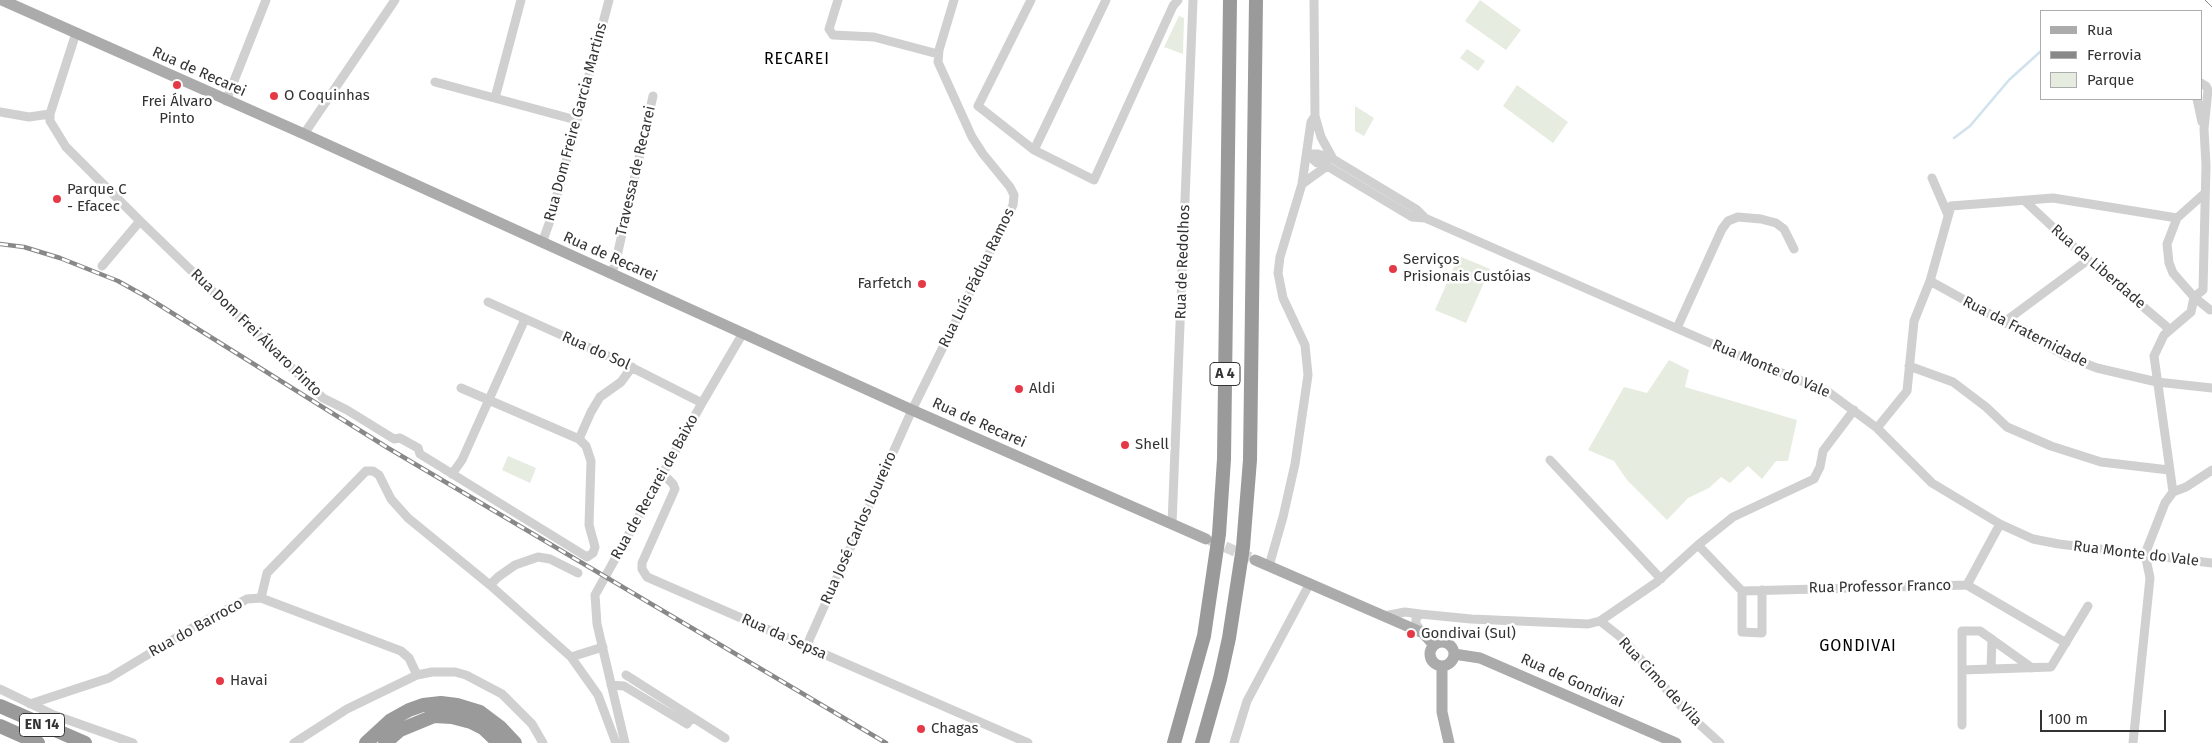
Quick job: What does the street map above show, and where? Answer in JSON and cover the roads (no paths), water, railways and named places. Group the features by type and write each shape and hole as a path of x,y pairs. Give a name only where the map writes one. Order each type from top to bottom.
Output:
{"highway":[{"name":"A 4","path":"1174,743 1204,636 1219,534 1224,460 1230,2"},
{"name":"A 4","path":"1202,743 1229,638 1243,547 1248,479 1257,2"},
{"path":"366,743 391,720 409,710 423,705 441,703 457,704 480,712 496,723 515,743"},
{"name":"EN 14","path":"0,706 86,743"},
{"path":"385,743 400,730 434,716 452,717 471,722 483,728 499,743"},
{"name":"EN 14","path":"0,726 38,743"}],"main road":[{"name":"Rua de Recarei","path":"2,0 304,134 912,410 1206,539"},
{"name":"Rua de Gondivai","path":"1255,560 1423,633 1434,645"},
{"name":"Rua de Gondivai","path":"1442,666 1433,662 1430,654 1434,645 1446,642 1453,648 1454,654 1480,658 1676,743"},
{"path":"1449,743 1442,712 1442,666 1450,663 1454,654"}],"street":[{"path":"226,101 266,0"},
{"path":"304,134 395,0"},
{"path":"495,98 521,0"},
{"name":"Rua Dom Freire Garcia Martins","path":"542,243 551,218 609,0"},
{"path":"838,0 829,29 833,35 884,39 938,54 954,0"},
{"path":"1031,0 978,106 1034,150 1094,180 1173,6 1178,0"},
{"path":"1034,150 1106,0"},
{"name":"Rua de Redolhos","path":"1172,524 1193,0"},
{"path":"1269,566 1295,464 1308,375 1305,345 1283,298 1278,273 1280,257 1302,184 1312,122 1315,116 1314,0"},
{"path":"0,112 29,117 50,114 76,33"},
{"name":"Rua Luís Pádua Ramos","path":"912,410 1014,205 1014,195 1010,186 979,149 966,125 940,65 938,54"},
{"path":"435,82 576,120"},
{"path":"2191,312 2194,296 2203,290 2204,129 2208,90 2202,84"},
{"name":"Travessa de Recarei","path":"611,273 615,265 653,96"},
{"path":"2197,100 2204,129"},
{"name":"Rua Dom Frei Álvaro Pinto","path":"50,114 50,121 66,147 323,398 394,438 400,438 418,448 420,454 587,557 593,553 595,547 589,525 591,461 586,446 579,439"},
{"name":"Rua Monte do Vale","path":"1315,116 1330,163"},
{"name":"Rua Monte do Vale","path":"1307,154 1318,154 1384,196 1412,217 1425,218 1749,360 1827,391 1877,428 1932,483 2000,524 2033,539 2212,563"},
{"path":"1302,184 1330,163"},
{"path":"1932,178 1948,215"},
{"path":"2205,193 2176,218 2167,244 2169,264 2173,273 2194,296 2211,310"},
{"path":"1877,428 1907,391 1914,321 1930,281 1951,206 2026,202 2053,198 2176,218"},
{"name":"Rua da Liberdade","path":"2026,202 2088,260 2167,327 2168,332"},
{"path":"1677,328 1722,229 1728,221 1738,217 1761,219 1776,223 1784,229 1794,249"},
{"path":"102,266 140,221"},
{"path":"2003,323 2088,260"},
{"name":"Rua da Fraternidade","path":"1930,281 2003,323 2066,356 2089,365 2157,382 2212,388"},
{"name":"Rua do Sol","path":"488,302 632,367 702,403"},
{"path":"2173,492 2154,356 2164,335 2191,312 2211,310"},
{"path":"452,474 462,460 526,319"},
{"name":"Rua de Recarei de Baixo","path":"626,743 611,685 594,602 598,589 702,403 744,333"},
{"path":"1909,366 1953,382 1986,407 2007,427 2051,446 2101,462 2169,470"},
{"path":"461,388 579,439 600,397 621,382 632,367"},
{"name":"Rua José Carlos Loureiro","path":"806,647 912,410"},
{"path":"1384,616 1405,612 1472,620 1588,624 1600,621 1660,579 1733,517 1814,479 1820,467 1823,450 1854,410"},
{"path":"1550,460 1660,579"},
{"name":"Rua do Barroco","path":"30,704 109,678 204,621 246,599 261,598 267,573 366,471 370,470 379,475 391,499 408,518 490,585"},
{"path":"2133,743 2150,578 2145,554 2165,503 2173,492 2186,487 2212,470"},
{"name":"Rua da Sepsa","path":"663,474 673,484 675,489 642,563 642,569 647,577 1028,743"},
{"path":"1966,585 2000,524"},
{"path":"1698,545 1742,591 1742,632 1762,633 1762,590"},
{"path":"578,573 550,560 538,557 515,565 490,585 571,657 598,695 616,743"},
{"path":"1234,743 1248,701 1310,583"},
{"name":"Rua Professor Franco","path":"1742,591 1966,585 2066,643"},
{"path":"261,598 401,651 410,658 417,675"},
{"path":"1962,670 2051,668 2088,606"},
{"path":"1420,614 1416,619 1416,624 1423,633"},
{"name":"Rua Cimo de Vila","path":"1600,621 1623,639 1687,713 1720,743"},
{"path":"1962,725 1962,631 1980,631 2032,668"},
{"path":"1991,669 1992,639"},
{"path":"571,657 603,647"},
{"path":"294,743 347,709 417,675 432,672 455,672 466,675 491,688 511,702 532,724 543,743"},
{"path":"626,675 687,724 692,717 725,738"},
{"path":"611,685 624,686 651,696"},
{"path":"0,689 79,725 133,743"}],"waterway":[{"path":"1954,138 1970,126 2009,80 2040,52"}],"tunnel":[{"path":"1210,540 1255,560"}],"tram line":[{"path":"2205,0 2212,7"}],"railway":[{"path":"0,244 24,247 60,258 118,281 145,296 388,448 886,743"}],"place":[{"name":"Frei Álvaro Pinto","path":"177,85"},
{"name":"O Coquinhas","path":"274,96"},
{"name":"Parque C - Efacec","path":"57,199"},
{"name":"Serviços Prisionais Custóias","path":"1393,269"},
{"name":"Farfetch","path":"922,284"},
{"name":"Aldi","path":"1019,389"},
{"name":"Shell","path":"1125,445"},
{"name":"Gondivai (Sul)","path":"1411,634"},
{"name":"Havai","path":"220,681"},
{"name":"Chagas","path":"921,729"}],"district":[{"name":"RECAREI","path":"797,60"},
{"name":"GONDIVAI","path":"1858,647"}]}
